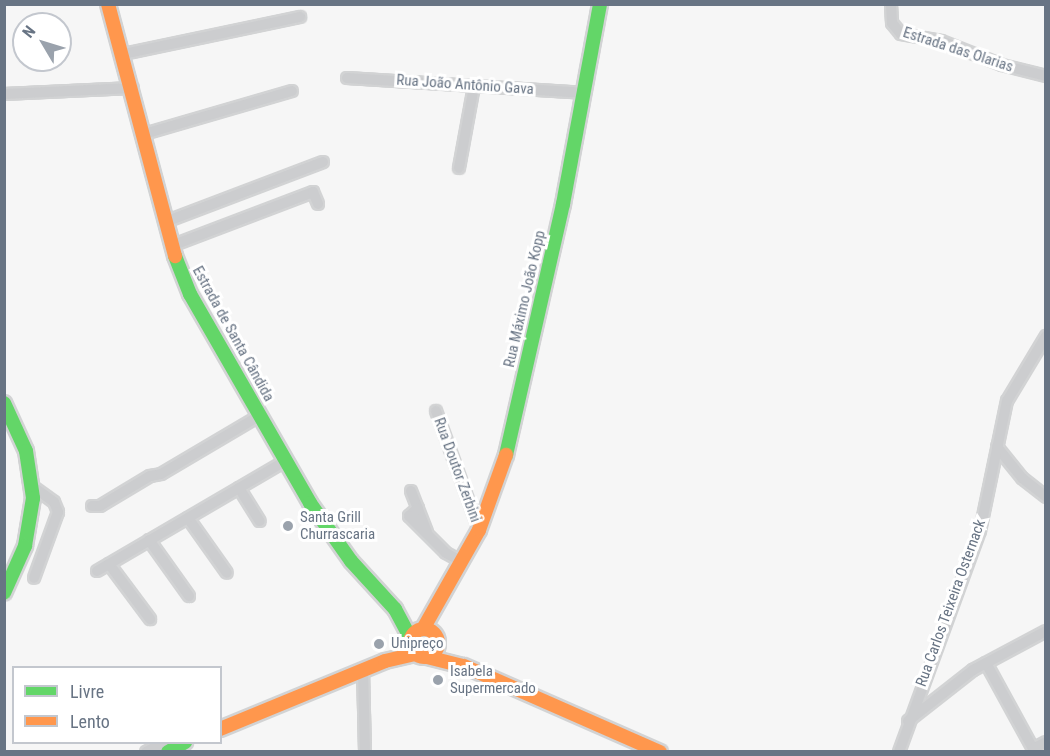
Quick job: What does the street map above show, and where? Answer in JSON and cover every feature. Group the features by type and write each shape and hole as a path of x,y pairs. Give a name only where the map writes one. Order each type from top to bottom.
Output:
{"main road":[{"name":"Estrada de Santa Cândida","path":"108,4 133,88 171,246 198,311 285,461 342,549 395,609 416,648"},
{"name":"Rua Máximo João Kopp","path":"416,648 435,653 432,635 447,590 478,530 503,468 563,204 600,4"},
{"path":"4,403 23,438 32,486 28,537 4,593"},
{"name":"Estrada de Santa Cândida","path":"395,609 432,635 464,666"},
{"path":"222,728 416,648 432,635"},
{"path":"416,648 464,666 660,752"},
{"path":"168,752 181,745"}],"street":[{"name":"Estrada das Olarias","path":"891,4 892,23 901,34 941,41 1002,65 1046,76"},
{"path":"123,54 300,17"},
{"name":"Rua João Antônio Gava","path":"347,78 583,93"},
{"path":"459,168 474,86"},
{"path":"4,94 133,88"},
{"path":"144,134 292,91"},
{"path":"165,222 324,162"},
{"path":"171,246 313,192 318,204"},
{"path":"1046,336 1011,391 997,447 1022,478 1046,497"},
{"name":"Rua Doutor Zerbini","path":"435,411 478,530"},
{"path":"92,506 100,506 150,476 161,474 259,416"},
{"name":"Rua Carlos Teixeira Osternack","path":"899,752 908,722 970,559 997,447"},
{"path":"97,571 285,461"},
{"path":"32,486 54,502 58,512 34,578"},
{"path":"239,488 260,521"},
{"path":"411,491 418,508 409,516 428,535 462,562"},
{"path":"188,518 227,573"},
{"path":"149,540 189,596"},
{"path":"109,564 150,619"},
{"path":"908,722 986,663 1046,631"},
{"path":"986,663 1033,749 1046,742"},
{"path":"363,670 365,752"},
{"path":"146,752 162,744"}],"traffic: fast":[{"path":"506,455 563,204 600,4"},
{"path":"175,256 190,294 310,503 351,561 395,609 411,639"},
{"path":"4,403 26,451 33,498 25,546 4,593"},
{"path":"168,752 182,744"}],"traffic: slow":[{"path":"108,4 175,256"},
{"path":"423,629 479,530 506,455"},
{"path":"424,629 434,633 438,643 434,653 424,657 414,653 410,643 414,633 424,629"},
{"path":"222,728 385,661 415,654"},
{"path":"427,657 464,666 660,752"}],"place":[{"name":"Santa Grill Churrascaria","path":"288,526"},
{"name":"Unipreço","path":"379,644"},
{"name":"Isabela Supermercado","path":"438,680"}]}
